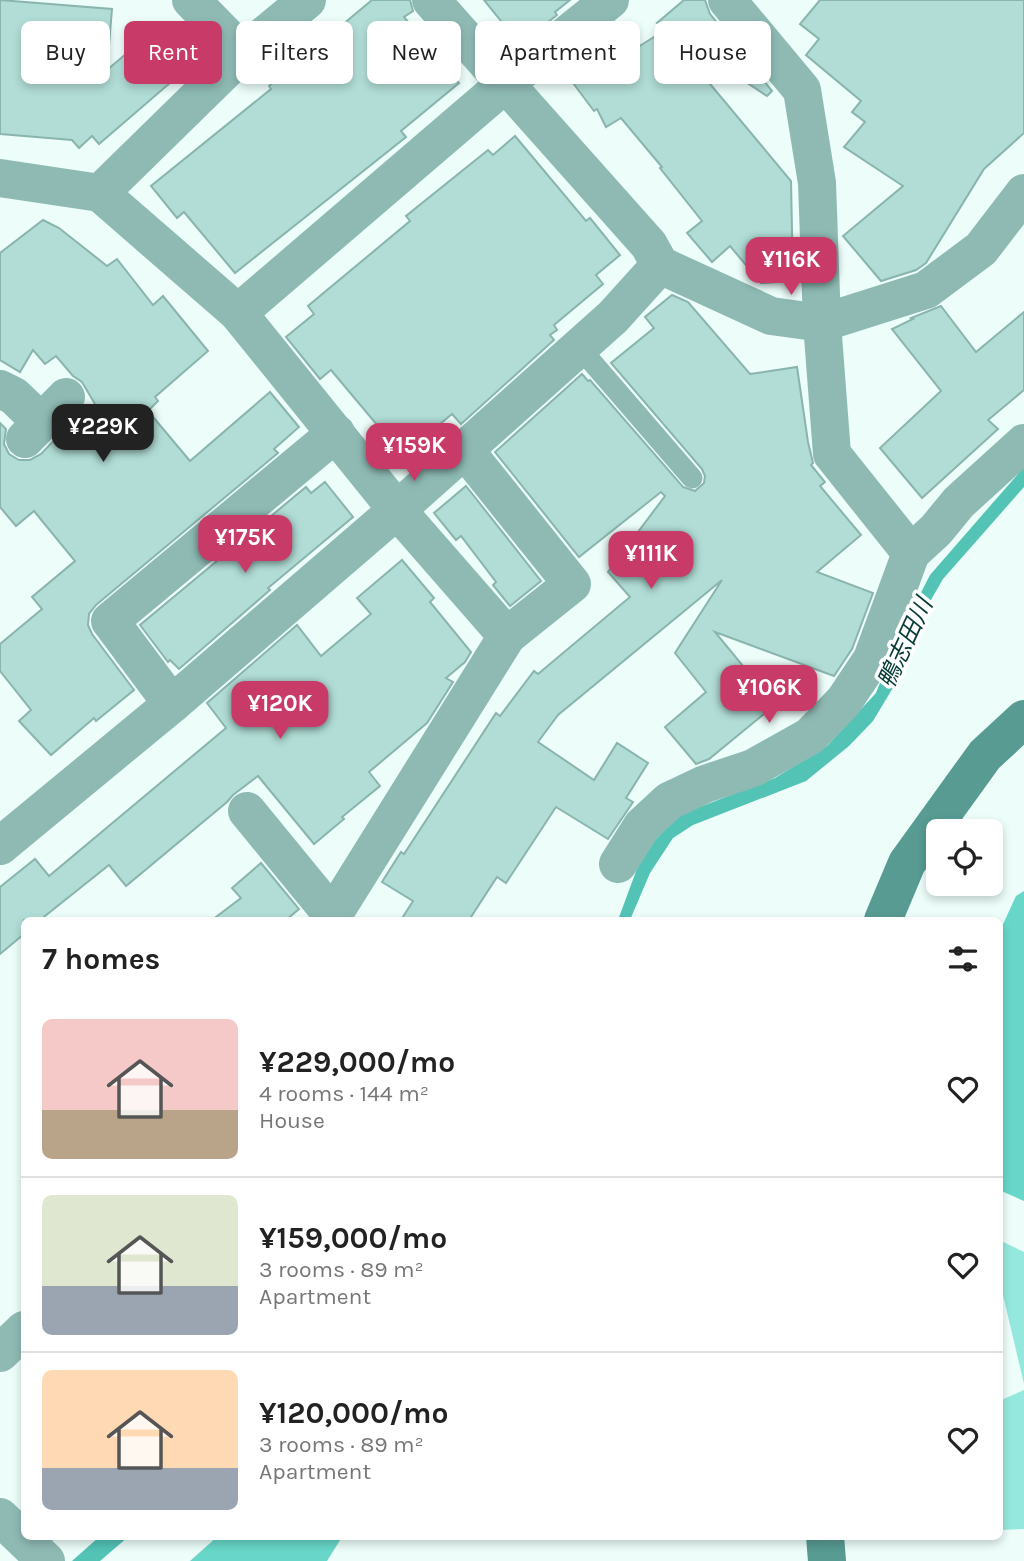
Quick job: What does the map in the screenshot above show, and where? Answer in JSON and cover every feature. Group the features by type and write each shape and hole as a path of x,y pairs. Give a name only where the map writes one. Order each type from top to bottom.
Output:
{"street":[{"path":"191,0 236,46"},
{"path":"282,21 307,0"},
{"path":"431,0 475,50"},
{"path":"584,21 610,0"},
{"path":"727,0 802,90 817,183 822,323 832,454 911,553"},
{"path":"100,192 236,60"},
{"path":"238,313 505,84 649,245 660,265 771,316 822,323 926,290 981,249 1024,193"},
{"path":"0,177 100,192 238,313 397,510 506,636"},
{"path":"0,846 172,704 397,510 613,317 660,265"},
{"path":"0,389 44,419"},
{"path":"172,704 110,621 336,433"},
{"path":"332,917 506,636 572,584 464,449"},
{"path":"618,864 642,827 669,801 705,784 753,768 810,736 844,701 872,659 911,553 936,530 959,502 1020,456"},
{"path":"884,917 907,863 985,755 1024,719"},
{"path":"247,811 330,917"},
{"path":"0,1353 21,1333"},
{"path":"0,1517 21,1537"},
{"path":"24,1540 41,1556"},
{"path":"825,1540 827,1561"}],"lane":[{"path":"579,347 692,478"}],"shaded area":[{"path":"1003,1242 1024,1252 1024,1384 1003,1295"},
{"path":"1024,1390 1024,1529 1003,1530 1003,1399"}],"green space":[{"path":"1024,891 1024,1201 1003,1192 1003,924 1016,896"},
{"path":"214,1540 340,1540 327,1561 190,1561"}],"water":[{"name":"鴨志田川","path":"1024,467 1024,487 943,579 899,670 894,686 873,721 849,746 806,781 693,825 673,838 650,873 631,917 619,917 638,866 654,841 679,815 775,778 827,746 876,693 898,637 930,575"},
{"path":"96,1540 124,1540 100,1561 72,1561"}],"building":[{"path":"0,0 112,9 110,33 110,21 21,21 21,84 110,84 110,67 124,56 124,84 169,84 99,144 92,136 79,148 72,140 0,134"},
{"path":"372,0 410,0 413,11 404,17 407,21 367,21 367,84 458,84 401,131 406,137 235,273 184,212 177,218 151,186 271,89 269,86 271,84 353,84 353,21 347,21"},
{"path":"484,0 570,0 555,12 557,15 549,21 501,21"},
{"path":"684,0 705,0 716,21 659,21"},
{"path":"820,0 1024,0 1024,133 984,169 926,263 916,270 881,281 843,236 903,186 844,147 865,122 852,112 861,101 806,55 819,39 800,24"},
{"path":"654,37 654,84 710,84 791,181 793,281 761,283 730,246 712,262 687,233 702,221 660,168 662,167 621,118 606,127 597,109 594,111 574,84 640,84 640,46"},
{"path":"749,84 766,84 772,91 767,96"},
{"path":"515,136 586,221 590,218 620,255 596,275 603,284 554,325 557,330 550,335 554,340 461,424 452,414 407,452 397,440 393,444 331,370 320,379 286,337 314,314 308,306 410,221 406,216 488,150 493,155"},
{"path":"43,220 59,228 107,266 117,259 153,305 163,296 208,351 155,397 158,401 148,411 190,461 270,392 299,427 274,449 278,453 96,605 89,614 88,625 92,634 134,690 96,721 94,718 51,755 19,721 31,710 0,671 0,644 42,609 32,597 75,561 34,511 16,526 0,507 0,423 6,429 4,444 9,454 19,460 30,460 41,454 95,404 82,382 73,376 56,356 45,364 33,350 20,372 0,360 0,253"},
{"path":"672,295 688,302 750,374 797,367 813,463 811,465 825,482 820,486 861,535 817,572 873,593 852,649 834,676 715,632 775,705 709,759 696,764 665,727 706,692 675,653 722,580 558,715 538,742 594,780 617,743 648,763 626,798 633,802 608,839 556,807 506,883 497,877 471,917 403,917 413,901 382,882 401,852 404,854 496,713 500,716 534,671 538,674 630,597 608,572 665,496 661,492 579,557 495,452 582,374 683,487 695,491 704,483 702,469 611,363 654,328 645,317"},
{"path":"941,306 976,352 1024,312 1024,390 988,420 998,429 922,498 880,448 941,391 892,329"},
{"path":"325,482 353,517 268,588 270,590 179,669 170,660 168,662 140,625 306,487 311,493"},
{"path":"466,486 541,581 510,606 493,585 496,582 461,536 456,540 434,513"},
{"path":"402,560 434,598 430,602 471,652 465,662 446,678 453,682 427,723 369,772 380,786 314,844 258,776 126,886 109,865 44,917 21,917 21,936 0,954 0,887 35,859 49,876 226,728 207,703 297,625 321,656 371,614 357,598"},
{"path":"261,863 299,909 290,917 216,917 241,898 232,888"}]}
